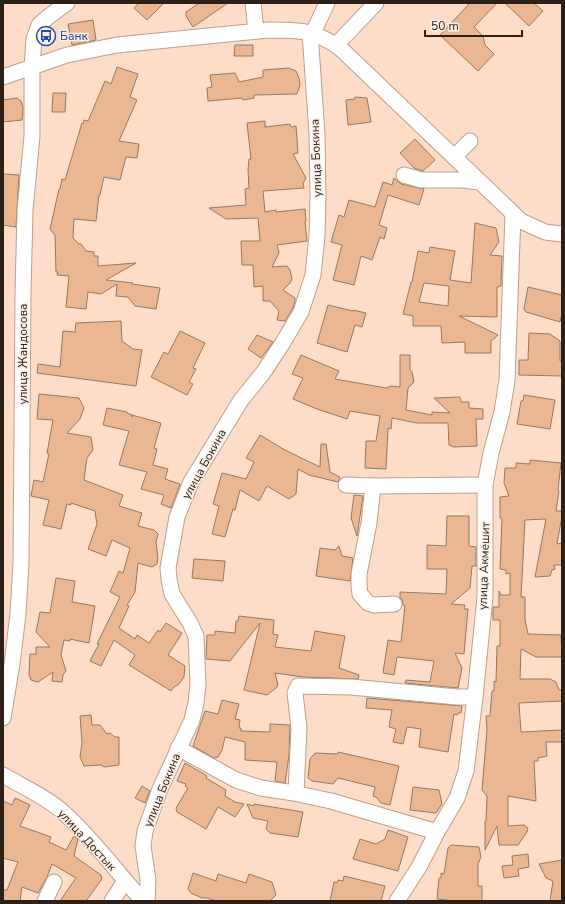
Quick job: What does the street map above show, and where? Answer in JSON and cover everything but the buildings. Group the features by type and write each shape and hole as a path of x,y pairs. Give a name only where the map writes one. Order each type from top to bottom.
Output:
{"street":[{"name":"улица Жандосова","path":"3,718 18,614 21,563 23,294 26,210 32,136 32,67 34,39 39,25 66,3"},
{"path":"253,3 256,31"},
{"path":"312,33 327,3"},
{"path":"336,45 376,3"},
{"path":"3,77 67,56 118,45 256,31 292,30 312,33 336,45 380,85 521,221 545,232 562,234"},
{"name":"улица Бокина","path":"147,901 148,880 143,846 145,831 160,789 192,720 198,684 196,636 190,623 172,594 169,580 168,568 177,516 191,482 241,400 263,372 282,344 300,312 313,275 317,236 318,188 312,33"},
{"path":"454,157 470,141"},
{"path":"404,175 421,180 462,180 480,182"},
{"name":"улица Акмешит","path":"397,901 419,867 457,798 466,771 475,697 484,597 485,485 491,452 502,412 507,380 513,214"},
{"path":"346,484 373,486 485,485"},
{"path":"373,486 371,508 358,586 360,594 368,603 374,605 394,604"},
{"path":"296,793 298,728 295,693 298,686 351,687 457,697 475,697"},
{"path":"178,748 236,780 261,788 296,793 349,805 437,832"},
{"name":"улица Достык","path":"3,775 39,795 62,811 143,901"},
{"path":"112,901 125,881"},
{"path":"45,901 54,882"}],"place":[{"name":"Банк","path":"46,36"}]}
